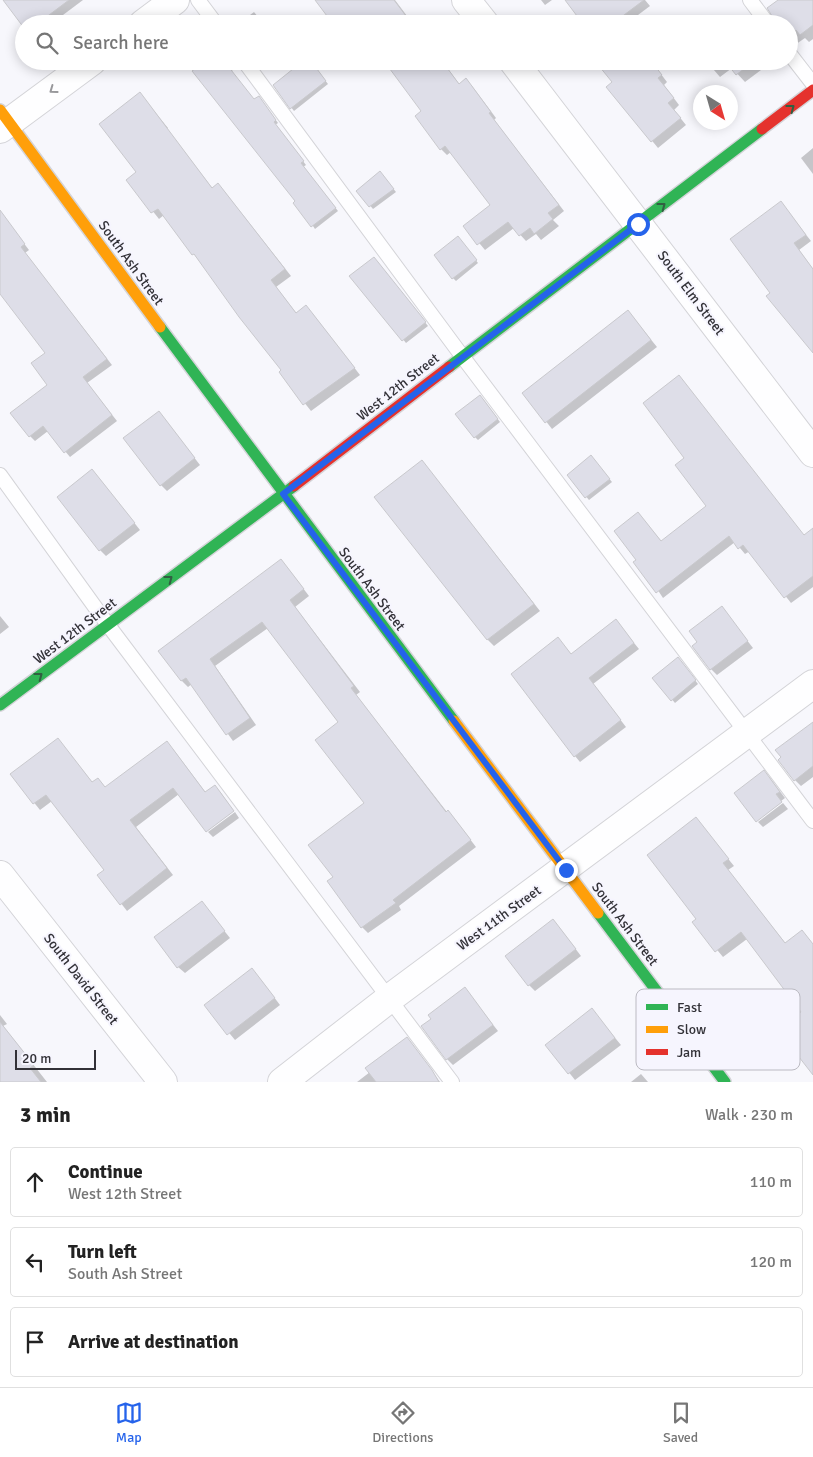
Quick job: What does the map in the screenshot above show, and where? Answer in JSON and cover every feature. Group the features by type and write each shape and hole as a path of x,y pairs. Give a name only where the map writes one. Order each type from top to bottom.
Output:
{"street":[{"path":"155,15 176,0"},
{"path":"466,0 478,15"},
{"path":"3,121 79,70"},
{"name":"South Elm Street","path":"520,70 813,452"},
{"name":"West 12th Street","path":"0,705 283,494 813,90"},
{"name":"South Ash Street","path":"3,121 655,989"},
{"name":"West 11th Street","path":"282,1082 390,998 566,870 813,684"},
{"name":"South David Street","path":"0,875 163,1082"},
{"name":"South Ash Street","path":"716,1070 725,1082"}],"lane":[{"path":"198,0 209,15"},
{"path":"750,0 761,15"},
{"path":"798,65 813,84"},
{"path":"251,70 462,356 813,821"},
{"path":"0,475 108,625 452,1082"}],"building":[{"path":"3,0 69,0 49,15 15,16"},
{"path":"315,0 394,0 405,15 326,15"},
{"path":"565,0 644,0 624,15 576,15"},
{"path":"778,0 813,0 813,25 800,35 798,32 798,15 771,15 767,8"},
{"path":"231,70 254,99 259,96 276,120 274,122 304,161 301,163 336,208 311,227 293,203 295,201 192,71"},
{"path":"292,70 318,70 326,81 290,109 273,85"},
{"path":"391,70 449,70 459,84 466,78 491,112 489,113 559,205 548,213 553,219 534,234 530,228 519,236 508,222 477,245 463,226 490,205 445,146 440,150 415,116 421,111"},
{"path":"602,70 658,70 662,75 658,78 674,98 668,103 681,118 651,142 606,87 612,82"},
{"path":"732,70 742,70 736,75"},
{"path":"140,92 212,188 218,183 285,269 271,280 296,313 306,305 355,368 303,405 279,372 281,370 239,317 194,254 192,255 158,209 151,213 126,180 136,172 99,124"},
{"path":"380,171 394,189 369,207 356,191"},
{"path":"781,201 806,235 794,243 813,269 813,353 766,296 770,293 730,239"},
{"path":"0,210 25,244 21,247 107,359 83,377 112,415 64,453 43,426 29,437 10,413 47,385 31,363 45,353 0,294"},
{"path":"458,236 477,260 452,279 434,255"},
{"path":"374,257 426,322 402,341 349,276"},
{"path":"628,310 651,340 545,423 522,393"},
{"path":"679,375 804,535 813,528 813,576 784,598 743,545 738,549 729,536 656,593 633,562 636,560 614,531 638,512 661,541 706,506 675,465 684,458 643,403"},
{"path":"480,395 498,419 474,438 455,414"},
{"path":"159,411 195,458 160,486 123,438"},
{"path":"591,455 610,479 585,498 567,475"},
{"path":"422,460 534,604 487,640 374,497"},
{"path":"92,469 135,523 99,551 57,497"},
{"path":"281,559 304,589 290,600 354,686 351,688 446,812 448,810 471,840 393,900 396,903 361,928 327,881 333,877 308,845 364,803 315,740 338,722 262,622 210,659 250,718 226,735 186,678 181,681 158,651"},
{"path":"722,606 748,641 710,670 692,646 697,642 689,631"},
{"path":"616,619 634,643 589,678 621,720 574,757 511,674 558,637 571,654"},
{"path":"678,657 696,680 671,701 652,678"},
{"path":"813,722 813,766 794,781 778,760 781,757 775,750"},
{"path":"58,738 92,782 98,778 105,787 167,741 205,792 215,785 234,811 206,832 173,788 130,820 167,868 120,905 97,875 104,870 46,795 33,804 10,774"},
{"path":"764,770 780,792 776,794 782,802 756,822 734,793"},
{"path":"696,817 729,859 723,863 785,943 802,930 813,944 813,1075 800,1058 800,989 784,989 741,932 715,952 692,922 696,919 647,855"},
{"path":"202,901 225,931 177,968 154,937"},
{"path":"553,919 576,949 528,986 505,956"},
{"path":"252,968 275,998 227,1035 204,1005"},
{"path":"465,987 493,1025 446,1060 421,1026 431,1019 428,1015"},
{"path":"592,1008 615,1038 568,1074 545,1045"},
{"path":"0,1022 34,1065 30,1068 41,1082 0,1082"},
{"path":"407,1037 439,1082 376,1082 365,1068"}],"traffic: fast":[{"path":"449,367 762,129"},
{"path":"160,327 454,721"},
{"path":"0,705 294,486"},
{"path":"598,913 655,989"},
{"path":"716,1070 725,1082"}],"traffic: slow":[{"path":"0,110 160,327"},
{"path":"454,721 598,913"}],"traffic: jam":[{"path":"762,129 813,90"},
{"path":"294,486 449,367"}],"route":[{"path":"566,870 283,494 638,224"}]}
